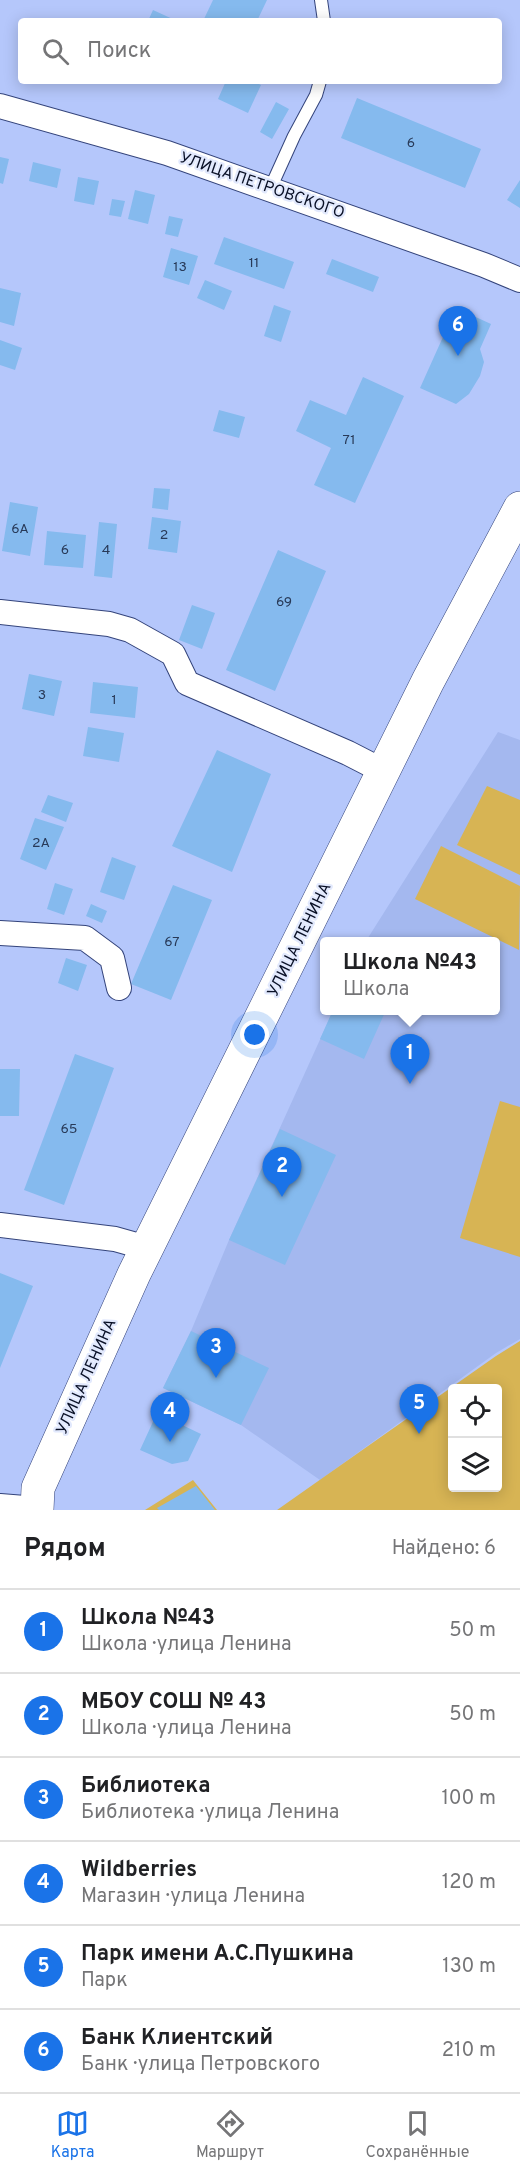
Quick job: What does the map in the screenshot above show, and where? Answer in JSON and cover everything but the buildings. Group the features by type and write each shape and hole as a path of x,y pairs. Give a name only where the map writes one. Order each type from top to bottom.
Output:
{"street":[{"name":"УЛИЦА ПЕТРОВСКОГО","path":"0,106 167,153 484,265 520,280"},
{"name":"УЛИЦА ЛЕНИНА","path":"37,1510 38,1488 54,1449 147,1248 383,771 520,508"},
{"path":"0,612 109,624 130,630 173,654 187,683 348,753 383,771"},
{"path":"0,933 85,938 112,958 119,988"},
{"path":"0,1225 115,1239 147,1248"},
{"path":"0,1506 37,1510"}],"lane":[{"path":"321,0 324,18"},
{"path":"270,189 316,95 319,84"}],"shaded area":[{"path":"498,732 520,740 520,1339 453,1384 448,1384 448,1388 320,1480 241,1425 163,1388 191,1331 229,1240 331,1015 500,1015 500,937 369,937"},
{"path":"487,786 520,800 520,875 457,845"},
{"path":"441,846 520,886 519,950 500,941 500,937 492,937 415,899"},
{"path":"500,1101 520,1107 520,1257 460,1238"},
{"path":"520,1341 520,1510 277,1510 448,1390 448,1492 502,1492 502,1384 456,1384"},
{"path":"193,1480 217,1510 145,1510"}],"place":[{"name":"Банк Клиентский","path":"458,356"},
{"name":"Школа №43","path":"410,1084"},
{"name":"МБОУ СОШ № 43","path":"282,1197"},
{"name":"Библиотека","path":"216,1378"},
{"name":"Парк имени А.С.Пушкина","path":"419,1434"},
{"name":"Wildberries","path":"170,1442"}]}
